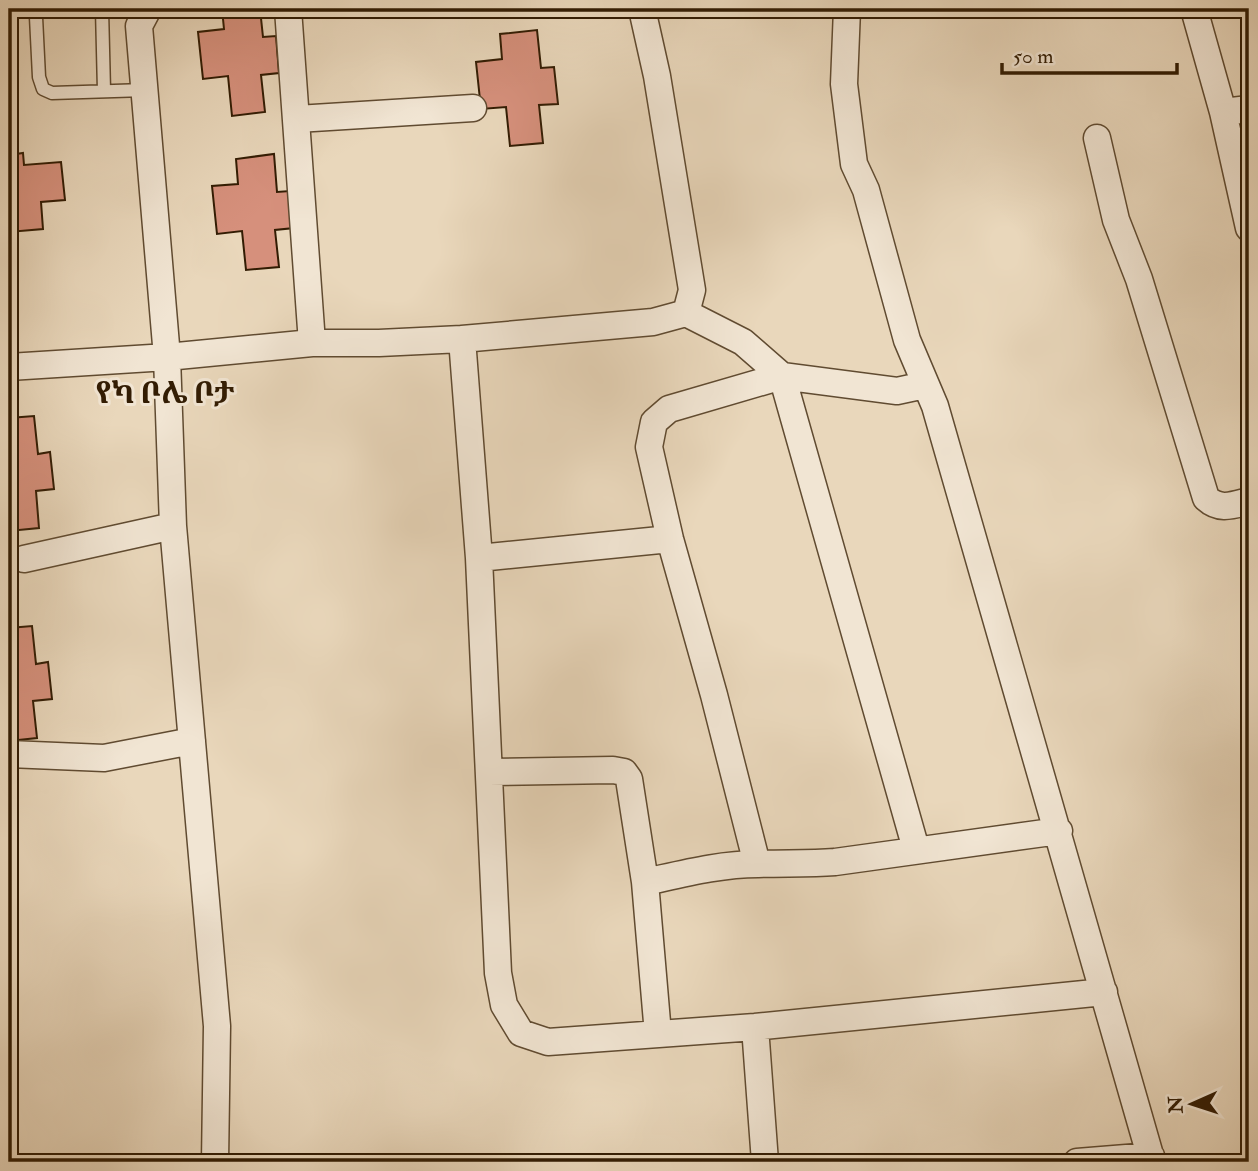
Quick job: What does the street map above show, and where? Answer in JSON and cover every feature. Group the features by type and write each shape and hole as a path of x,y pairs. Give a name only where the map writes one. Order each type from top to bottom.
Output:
{"street":[{"path":"148,9 139,26 167,357 173,526 217,1026 215,1162"},
{"path":"288,9 312,343"},
{"path":"642,9 657,76 692,290 686,313"},
{"path":"848,9 844,84 854,164 866,190 904,332 936,406 1152,1159 1077,1162"},
{"path":"1194,9 1236,111 1249,228"},
{"path":"297,120 473,108"},
{"path":"1097,138 1116,220 1144,293 1206,498 1214,506 1249,501"},
{"path":"9,367 167,357 312,343 462,339 653,322 686,313 743,342 782,376 916,849"},
{"path":"462,339 479,558 498,973 504,1005 521,1033 548,1042 755,1027 1104,992"},
{"path":"757,863 714,695 670,540 649,447 654,422 669,409 782,376 897,391 925,385"},
{"path":"24,559 173,526"},
{"path":"479,558 670,540"},
{"path":"9,754 104,758 192,741"},
{"path":"489,772 613,770 624,772 629,779 645,882 658,1034"},
{"path":"645,882 703,869 757,863 799,865 835,862 1059,831"},
{"path":"755,1027 765,1162"}],"lane":[{"path":"102,9 104,91"},
{"path":"36,17 39,77 43,89 52,93 145,90"}],"building":[{"path":"222,9 260,9 263,37 276,36 279,73 261,75 265,112 232,116 228,76 203,79 198,32 224,29"},
{"path":"537,30 541,68 554,67 558,104 539,105 543,143 510,146 506,107 481,109 476,62 502,59 500,34"},
{"path":"23,153 24,165 61,162 65,200 41,202 43,229 9,232 9,155"},
{"path":"274,154 277,192 290,191 294,228 275,230 279,267 246,270 242,231 217,234 212,186 238,184 236,159"},
{"path":"34,416 38,454 50,452 54,489 36,491 39,528 9,531 9,418"},
{"path":"32,626 36,664 48,662 52,699 33,701 37,738 9,741 9,628"}],"district":[{"name":"የካ ቦሌ ቦታ","path":"165,393"}]}
